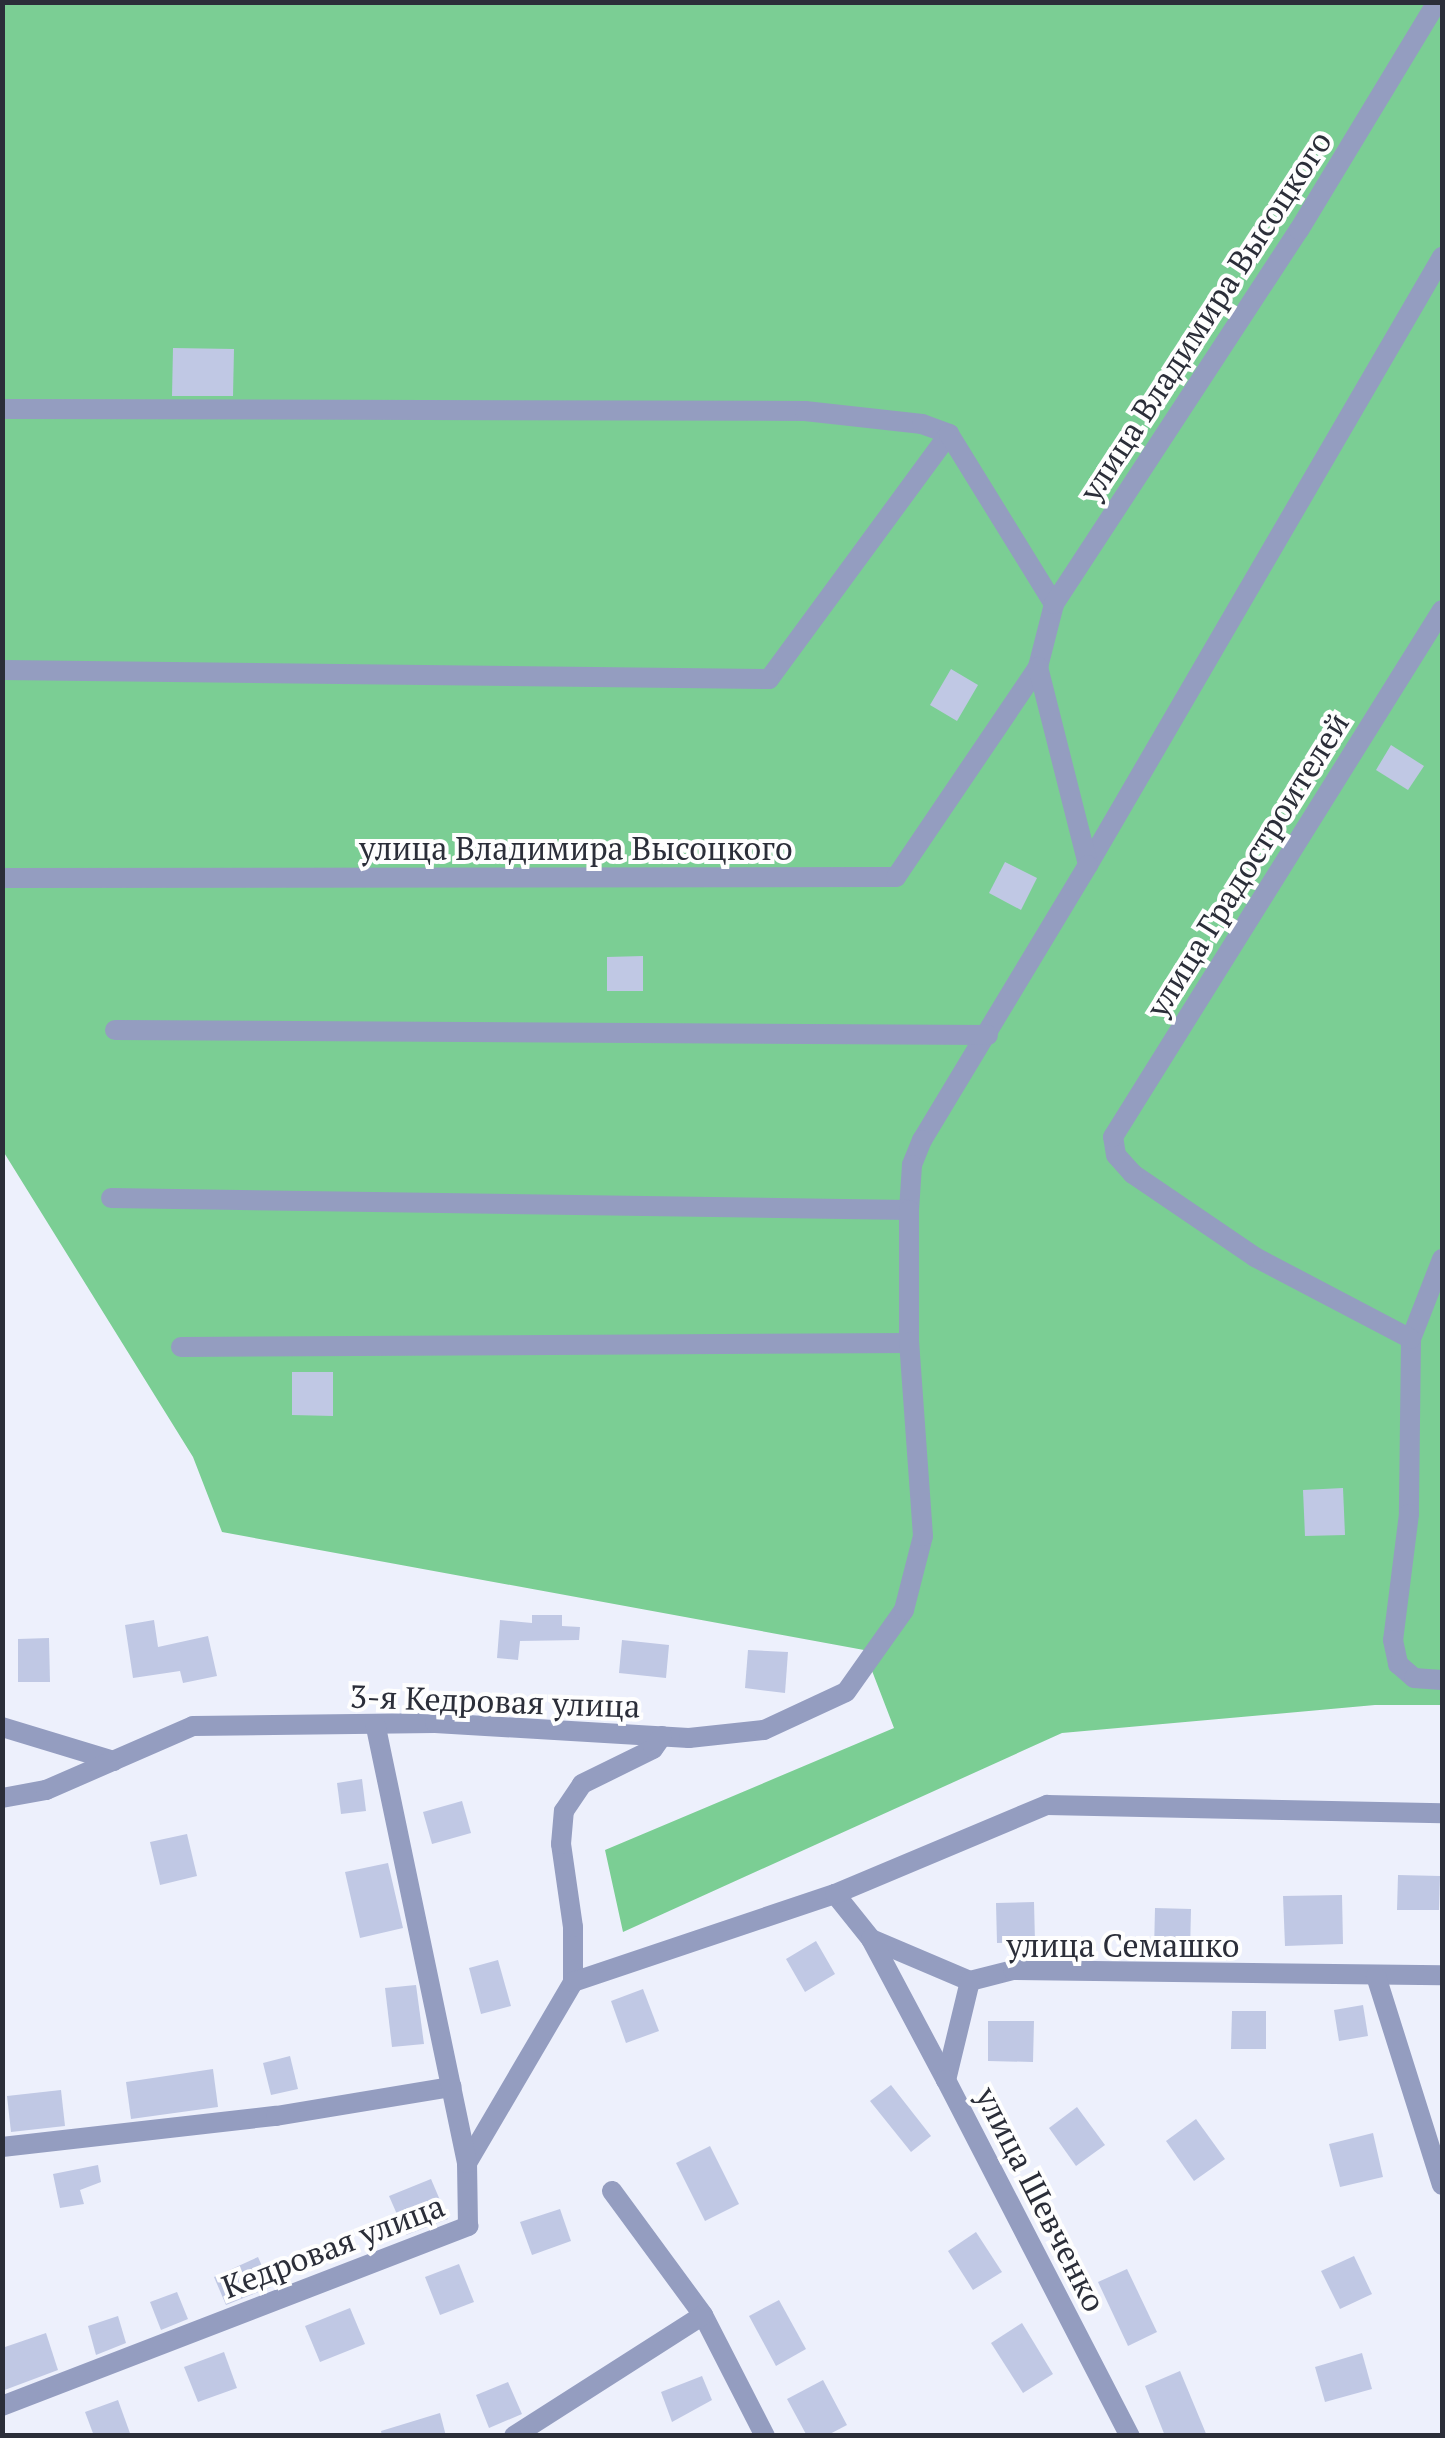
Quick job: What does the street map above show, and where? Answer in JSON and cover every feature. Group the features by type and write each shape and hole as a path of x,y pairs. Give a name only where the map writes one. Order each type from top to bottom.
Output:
{"street":[{"name":"улица Владимира Высоцкого","path":"2,878 896,877 1038,668 1054,604 1299,230 1437,2"},
{"path":"182,1348 908,1343 909,1210 922,1140 988,1035 1442,257"},
{"path":"2,409 805,411 922,424 949,434 1054,604"},
{"path":"2,670 770,679 949,434"},
{"name":"улица Градостроителей","path":"1411,1339 1255,1257 1132,1174 1116,1155 1114,1137 1442,610"},
{"name":"улица Владимира Высоцкого","path":"1038,668 1088,865"},
{"path":"115,1030 988,1035"},
{"path":"112,1198 909,1210"},
{"path":"1442,1258 1411,1339 1409,1514 1392,1640 1398,1664 1414,1678 1442,1680"},
{"name":"3-я Кедровая улица","path":"114,1761 193,1726 435,1723 662,1736 740,1735 846,1692 904,1610 923,1536 908,1343"},
{"name":"Кедровая улица","path":"2,2406 468,2226 467,2163 376,1726"},
{"path":"2,1727 114,1761"},
{"path":"467,2163 573,1982 573,1927 560,1844 564,1811 582,1784 653,1749 662,1736"},
{"path":"2,1798 46,1790 114,1761"},
{"path":"573,1982 835,1894 1048,1804 1442,1813"},
{"name":"улица Семашко","path":"835,1894 871,1939 970,1981 1013,1970 1442,1975"},
{"path":"871,1939 946,2080"},
{"path":"1376,1976 1442,2185"},
{"name":"улица Шевченко","path":"970,1981 946,2080 1130,2436"},
{"path":"2,2147 276,2116 452,2087"},
{"path":"612,2190 704,2315 765,2436"},
{"path":"514,2436 704,2315"}],"green space":[{"path":"3,3 1442,3 1442,1705 1375,1705 1062,1733 623,1932 605,1850 894,1728 864,1650 222,1532 193,1457 3,1151"}],"building":[{"path":"173,348 234,349 233,396 172,396"},
{"path":"951,669 978,685 957,721 930,705"},
{"path":"1391,745 1424,766 1408,790 1376,770"},
{"path":"1005,862 1037,878 1021,910 989,893"},
{"path":"643,956 643,991 607,991 607,957"},
{"path":"292,1372 333,1372 333,1416 292,1415"},
{"path":"1343,1488 1345,1535 1305,1536 1303,1490"},
{"path":"532,1615 562,1615 562,1626 580,1627 579,1640 520,1641 518,1660 497,1658 500,1620 532,1623"},
{"path":"154,1620 158,1647 208,1636 217,1676 183,1683 180,1671 133,1678 125,1625"},
{"path":"49,1638 50,1682 18,1682 18,1639"},
{"path":"622,1640 669,1645 666,1678 619,1673"},
{"path":"748,1650 788,1652 785,1693 745,1688"},
{"path":"362,1779 366,1811 341,1814 337,1783"},
{"path":"462,1801 471,1833 432,1844 423,1812"},
{"path":"187,1834 197,1876 160,1885 150,1842"},
{"path":"388,1863 403,1928 360,1938 345,1872"},
{"path":"1398,1875 1440,1876 1439,1910 1397,1910"},
{"path":"1342,1895 1343,1944 1285,1946 1283,1896"},
{"path":"1034,1902 1035,1942 997,1943 996,1903"},
{"path":"1155,1908 1191,1909 1190,1952 1154,1951"},
{"path":"816,1941 835,1974 805,1992 786,1959"},
{"path":"498,1960 511,2006 481,2014 469,1968"},
{"path":"416,1985 424,2044 392,2047 385,1988"},
{"path":"643,1989 659,2031 626,2043 611,2001"},
{"path":"1363,2005 1368,2036 1339,2041 1334,2010"},
{"path":"1232,2011 1266,2011 1266,2049 1231,2049"},
{"path":"988,2021 1034,2021 1033,2062 988,2061"},
{"path":"290,2056 298,2089 271,2095 263,2063"},
{"path":"213,2069 218,2107 131,2119 126,2082"},
{"path":"891,2085 931,2136 911,2152 870,2101"},
{"path":"61,2090 65,2126 11,2132 7,2096"},
{"path":"1077,2107 1105,2145 1076,2166 1049,2128"},
{"path":"1196,2119 1225,2159 1194,2181 1166,2141"},
{"path":"1373,2133 1383,2177 1340,2187 1329,2144"},
{"path":"710,2146 739,2204 705,2221 676,2163"},
{"path":"98,2165 101,2182 80,2190 84,2204 60,2208 53,2174"},
{"path":"431,2179 448,2219 406,2235 389,2196"},
{"path":"560,2209 571,2241 532,2255 520,2222"},
{"path":"976,2232 1002,2272 973,2290 948,2251"},
{"path":"1354,2256 1372,2294 1340,2309 1321,2271"},
{"path":"258,2257 271,2287 226,2305 214,2277"},
{"path":"459,2264 474,2302 440,2315 425,2277"},
{"path":"1127,2269 1157,2332 1128,2346 1098,2282"},
{"path":"177,2292 188,2319 161,2330 150,2302"},
{"path":"779,2300 806,2349 776,2366 749,2316"},
{"path":"350,2308 365,2344 320,2362 305,2326"},
{"path":"118,2316 126,2343 96,2355 88,2326"},
{"path":"1022,2323 1053,2374 1023,2393 991,2343"},
{"path":"46,2333 58,2370 2,2391 2,2348"},
{"path":"224,2352 237,2388 198,2402 184,2367"},
{"path":"1362,2353 1372,2389 1325,2402 1315,2367"},
{"path":"1180,2371 1207,2436 1165,2436 1145,2386"},
{"path":"702,2376 712,2400 672,2422 661,2392"},
{"path":"823,2380 847,2425 826,2436 807,2436 787,2399"},
{"path":"508,2382 522,2414 489,2428 476,2395"},
{"path":"118,2400 131,2436 94,2436 85,2412"},
{"path":"440,2413 446,2436 382,2436 381,2431"}]}
